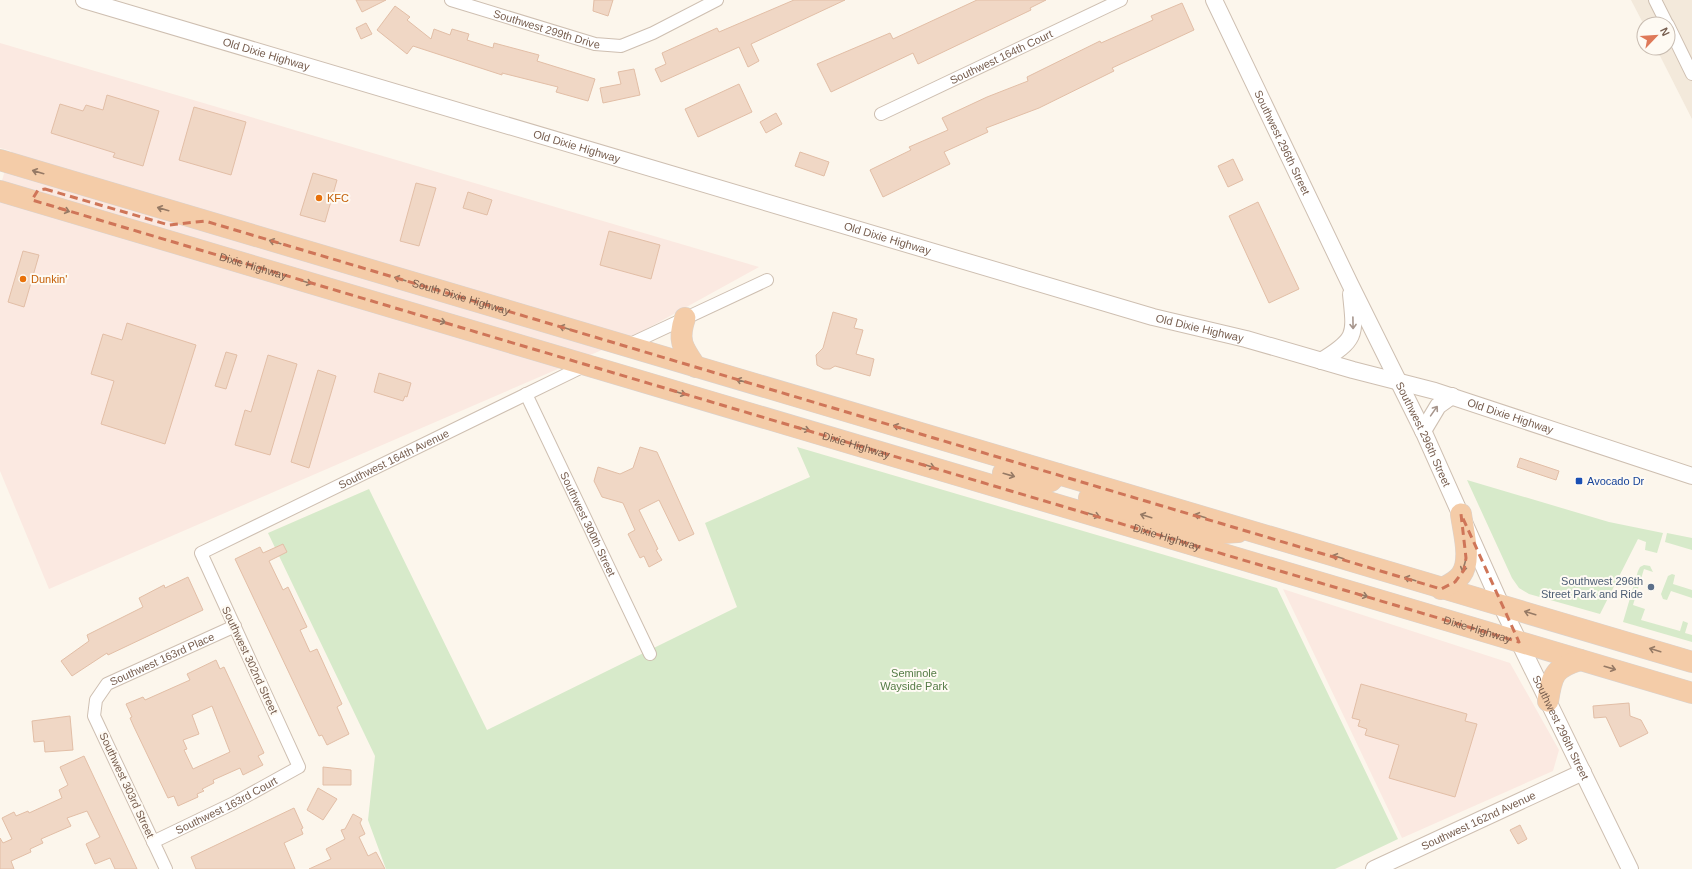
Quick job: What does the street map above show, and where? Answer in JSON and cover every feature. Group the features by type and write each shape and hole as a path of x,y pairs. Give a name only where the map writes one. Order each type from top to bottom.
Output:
{"highway":[{"path":"0,160 205,221"},
{"path":"32,200 34,193 38,190 45,189 169,225 205,221"},
{"name":"Dixie Highway","path":"0,191 507,340"},
{"name":"South Dixie Highway","path":"205,221 1058,474"},
{"path":"507,340 586,365 598,360 611,358 638,364 687,379 704,370 684,350 681,341 681,329 685,318"},
{"path":"507,340 529,333 574,345 602,349 626,346"},
{"name":"Dixie Highway","path":"586,365 1692,693"},
{"path":"862,447 908,446 1043,484 1051,481 1058,474 1692,662"},
{"path":"1065,507 1068,500 1084,497 1207,534 1253,532"},
{"path":"1441,588 1454,582 1464,570 1466,558 1461,514"},
{"path":"1244,560 1289,560 1464,610 1501,605"},
{"path":"1519,642 1541,634 1551,634 1692,676"},
{"path":"1548,701 1551,681 1556,672 1569,664 1580,660"}],"street":[{"name":"Old Dixie Highway","path":"84,0 1145,314 1246,338 1321,361 1452,396 1692,476"},
{"name":"Southwest 299th Drive","path":"451,0 595,44 621,46 653,33 717,0"},
{"name":"Southwest 164th Court","path":"881,114 1121,0"},
{"name":"Southwest 296th Street","path":"1214,0 1350,284 1423,431 1501,605 1630,869"},
{"path":"1655,0 1663,16"},
{"path":"1676,41 1692,74"},
{"path":"626,346 767,280"},
{"path":"1321,361 1346,344 1352,337 1354,327 1350,284"},
{"name":"Southwest 164th Avenue","path":"201,553 586,365"},
{"name":"Southwest 300th Street","path":"526,394 650,654"},
{"path":"1423,431 1438,406 1452,396"},
{"name":"Southwest 302nd Street","path":"201,553 300,767"},
{"name":"Southwest 163rd Place","path":"96,700 107,684 235,626"},
{"name":"Southwest 303rd Street","path":"96,700 94,716 166,869"},
{"name":"Southwest 163rd Court","path":"153,842 234,804 300,767"},
{"name":"Southwest 162nd Avenue","path":"1374,869 1583,772"}],"highlighted area":[{"path":"45,189 169,225 205,221 1441,589 1455,582 1464,570 1466,558 1461,514 1519,642 32,200 38,190"}],"shaded area":[{"path":"1631,0 1692,0 1692,119 1660,56 1676,56 1676,16 1639,16"},
{"path":"0,43 759,267 632,337 49,589 0,471 0,187 11,151 0,148"},
{"path":"1283,589 1510,663 1559,750 1553,771 1402,838"}],"green space":[{"name":"Seminole Wayside Park","path":"797,447 1277,588 1398,839 1335,869 386,869 368,820 375,756 268,533 369,489 487,730 737,607 705,523 810,477"},
{"path":"1467,480 1609,522 1663,533 1657,553 1645,550 1646,542 1638,539 1600,614 1529,594 1519,588 1512,578"},
{"path":"1667,533 1692,538 1692,550 1665,542"},
{"path":"1644,565 1650,566 1653,572 1644,569 1633,605 1645,609 1641,620 1680,631 1683,621 1688,623 1685,633 1692,635 1692,642 1623,622 1638,571 1640,567"},
{"path":"1672,574 1675,575 1673,584 1692,590 1692,598 1671,591 1667,600 1663,599 1661,594 1668,576"}],"building":[{"path":"356,0 386,0 362,12"},
{"path":"594,0 613,0 608,16 593,11"},
{"path":"794,0 845,0 751,44 759,61 748,67 739,47 661,82 655,69 666,64 662,53 717,28 719,32"},
{"path":"977,0 1046,0 1030,8 1031,10 918,64 913,53 831,92 817,64 890,33 893,39"},
{"path":"1182,3 1194,30 1112,68 1114,71 1039,108 986,128 988,132 944,152 950,164 883,197 870,170 911,150 909,147 948,130 942,118 987,97 1028,81 1027,77 1100,41 1101,43 1153,20 1151,16"},
{"path":"395,6 410,17 407,20 431,39 434,29 450,35 452,29 469,34 467,40 493,48 494,43 539,55 537,61 595,79 588,101 556,92 558,87 502,73 502,75 413,46 407,54 377,30"},
{"path":"366,23 372,34 361,39 356,28"},
{"path":"634,69 640,95 603,103 600,88 621,84 618,72"},
{"path":"739,84 752,112 698,137 685,109"},
{"path":"107,95 159,111 143,166 113,157 115,153 51,133 60,104 83,111 86,105 103,110"},
{"path":"194,107 246,122 231,175 179,160"},
{"path":"776,113 782,124 766,133 760,122"},
{"path":"800,152 829,162 824,176 795,166"},
{"path":"1233,159 1243,180 1228,187 1218,166"},
{"name":"KFC","path":"313,173 337,180 325,222 300,215"},
{"path":"416,183 436,188 419,246 400,241"},
{"path":"468,192 492,200 487,215 463,208"},
{"path":"1258,202 1299,289 1269,303 1229,216"},
{"path":"609,231 660,245 651,279 600,265"},
{"name":"Dunkin'","path":"23,251 39,255 24,307 8,302"},
{"path":"833,312 857,319 854,328 863,330 856,354 874,359 870,376 835,366 830,369 824,369 817,365 816,355 823,348"},
{"path":"127,323 196,345 165,444 101,424 114,381 91,374 103,334 122,340"},
{"path":"226,352 237,355 226,389 215,386"},
{"path":"268,355 297,364 270,455 235,445 245,410 251,412"},
{"path":"318,370 336,376 309,468 291,462"},
{"path":"379,373 411,383 407,397 405,396 403,401 374,392"},
{"path":"640,447 657,452 694,534 679,541 659,500 639,510 658,549 656,550 662,560 649,567 644,556 640,558 628,534 635,530 623,503 602,497 594,481 598,467 620,474 633,468"},
{"path":"1520,458 1559,471 1556,480 1517,467"},
{"path":"283,544 287,552 269,561 283,590 288,587 307,627 300,630 310,652 317,649 342,704 337,707 349,734 327,745 322,735 319,736 235,559 260,547 263,553"},
{"path":"188,577 203,610 108,655 107,653 72,676 61,661 89,641 87,635 143,607 139,598 164,585 165,588"},
{"path":"216,660 220,669 224,667 264,753 258,756 263,765 243,775 240,768 213,780 214,783 202,789 204,791 197,794 198,797 178,806 174,796 168,798 134,727 130,718 132,717 126,704 143,697 145,700 190,680 187,674","holes":["212,706 230,752 193,769 184,750 187,749 183,740 199,734 192,715"]},
{"path":"1361,684 1467,714 1465,721 1477,724 1455,797 1389,778 1399,745 1365,735 1367,729 1358,726 1360,720 1352,718"},
{"path":"1629,703 1630,716 1641,720 1648,733 1620,747 1606,717 1594,718 1593,706"},
{"path":"70,716 73,750 45,752 44,741 34,742 32,721"},
{"path":"84,756 137,869 115,869 110,858 95,864 86,844 100,837 87,811 67,818 71,826 41,839 43,843 30,849 31,852 11,861 14,869 0,869 0,838 3,843 12,839 2,818 14,812 16,816 28,811 29,813 62,798 59,790 68,785 60,767"},
{"path":"323,767 351,770 351,785 323,785"},
{"path":"318,788 337,799 323,820 307,810"},
{"path":"294,808 303,828 301,829 303,834 284,843 295,869 196,869 191,857"},
{"path":"353,814 362,819 360,823 365,834 359,837 368,856 376,852 385,869 309,869 331,859 326,849 345,839 341,830 345,829"},
{"path":"1520,825 1527,839 1518,844 1510,830"}],"place":[{"name":"KFC","path":"319,198"},
{"name":"Dunkin'","path":"23,279"},
{"name":"Avocado Dr","path":"1579,481"},
{"name":"Southwest 296th Street Park and Ride","path":"1651,587"}]}
